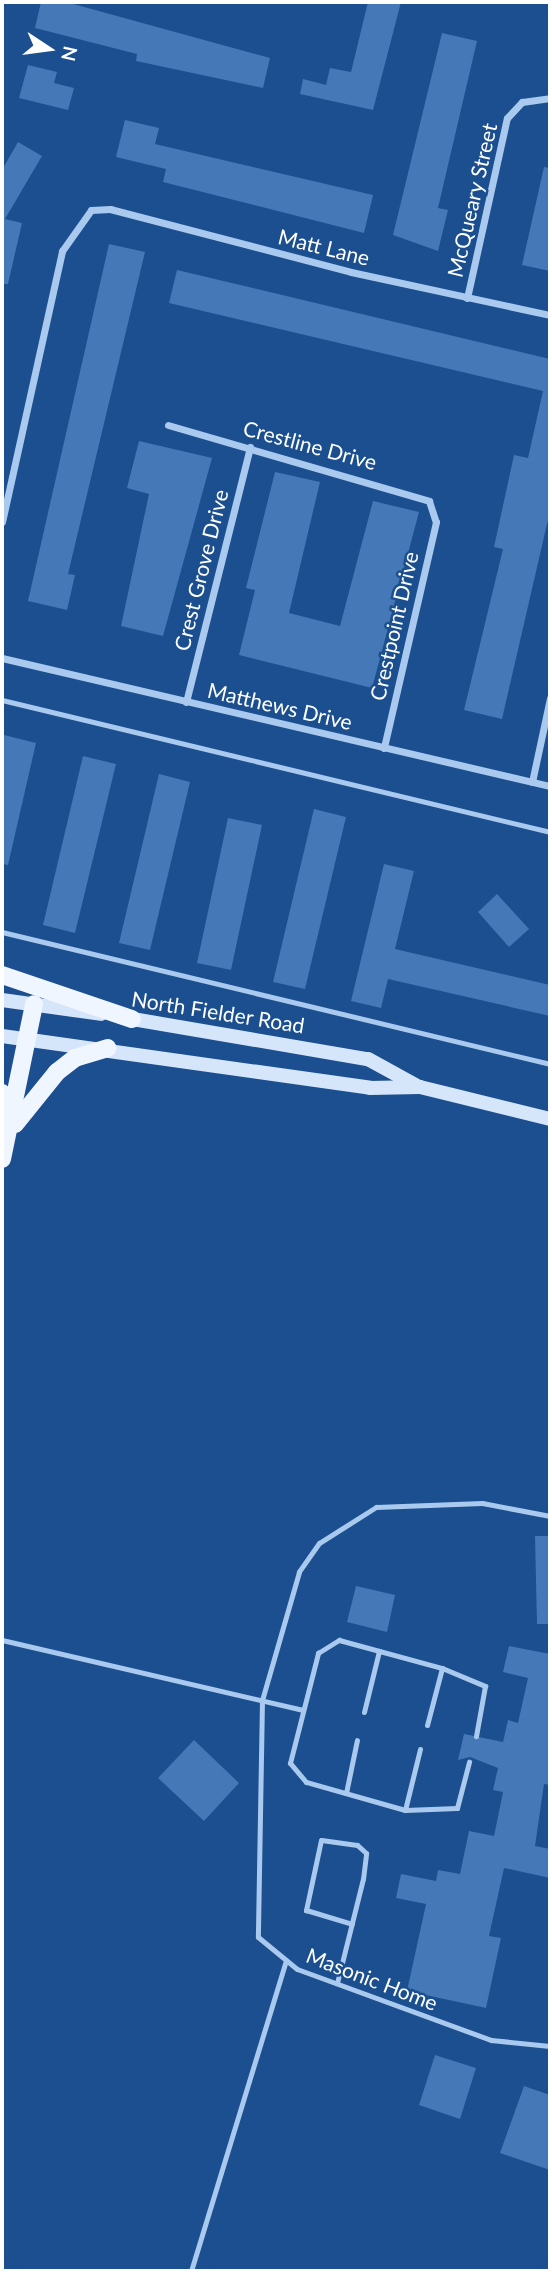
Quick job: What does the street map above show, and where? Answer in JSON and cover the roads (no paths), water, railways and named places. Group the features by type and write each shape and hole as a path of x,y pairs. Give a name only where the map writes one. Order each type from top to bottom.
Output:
{"main road":[{"path":"2,975 132,1019"},
{"name":"North Fielder Road","path":"2,1000 368,1059 420,1087 550,1119"},
{"path":"2,1158 13,1127 34,1004"},
{"name":"North Fielder Road","path":"2,1036 107,1048 370,1088 420,1087"},
{"path":"13,1127 57,1072 75,1058 107,1048"},
{"path":"2,1093 13,1127"}],"street":[{"name":"McQueary Street","path":"467,298 507,118 522,102 550,98"},
{"name":"Matt Lane","path":"2,522 62,251 91,210 110,209 467,298 550,314"},
{"name":"Crestline Drive","path":"168,425 418,493 435,512"},
{"name":"Crest Grove Drive","path":"186,702 250,447"},
{"name":"Crestpoint Drive","path":"383,748 435,512"},
{"name":"Matthews Drive","path":"2,658 550,786"},
{"path":"532,782 550,698"}],"lane":[{"path":"2,700 550,832"},
{"path":"2,932 550,1064"},
{"name":"Masonic Home","path":"550,1516 482,1503 376,1507 330,1536 299,1572 262,1700 258,1937 286,1960 337,1983 491,2040 550,2046"},
{"path":"2,1640 302,1710"},
{"path":"469,1762 457,1808 405,1810 306,1782 290,1763 318,1653 339,1640 442,1668 485,1686 476,1736"},
{"path":"364,1712 379,1651"},
{"path":"427,1725 442,1668"},
{"path":"345,1793 357,1740"},
{"path":"405,1810 420,1749"},
{"path":"337,1983 352,1924 366,1853 357,1845 321,1840 306,1910 352,1924"},
{"path":"191,2271 286,1960"}]}
